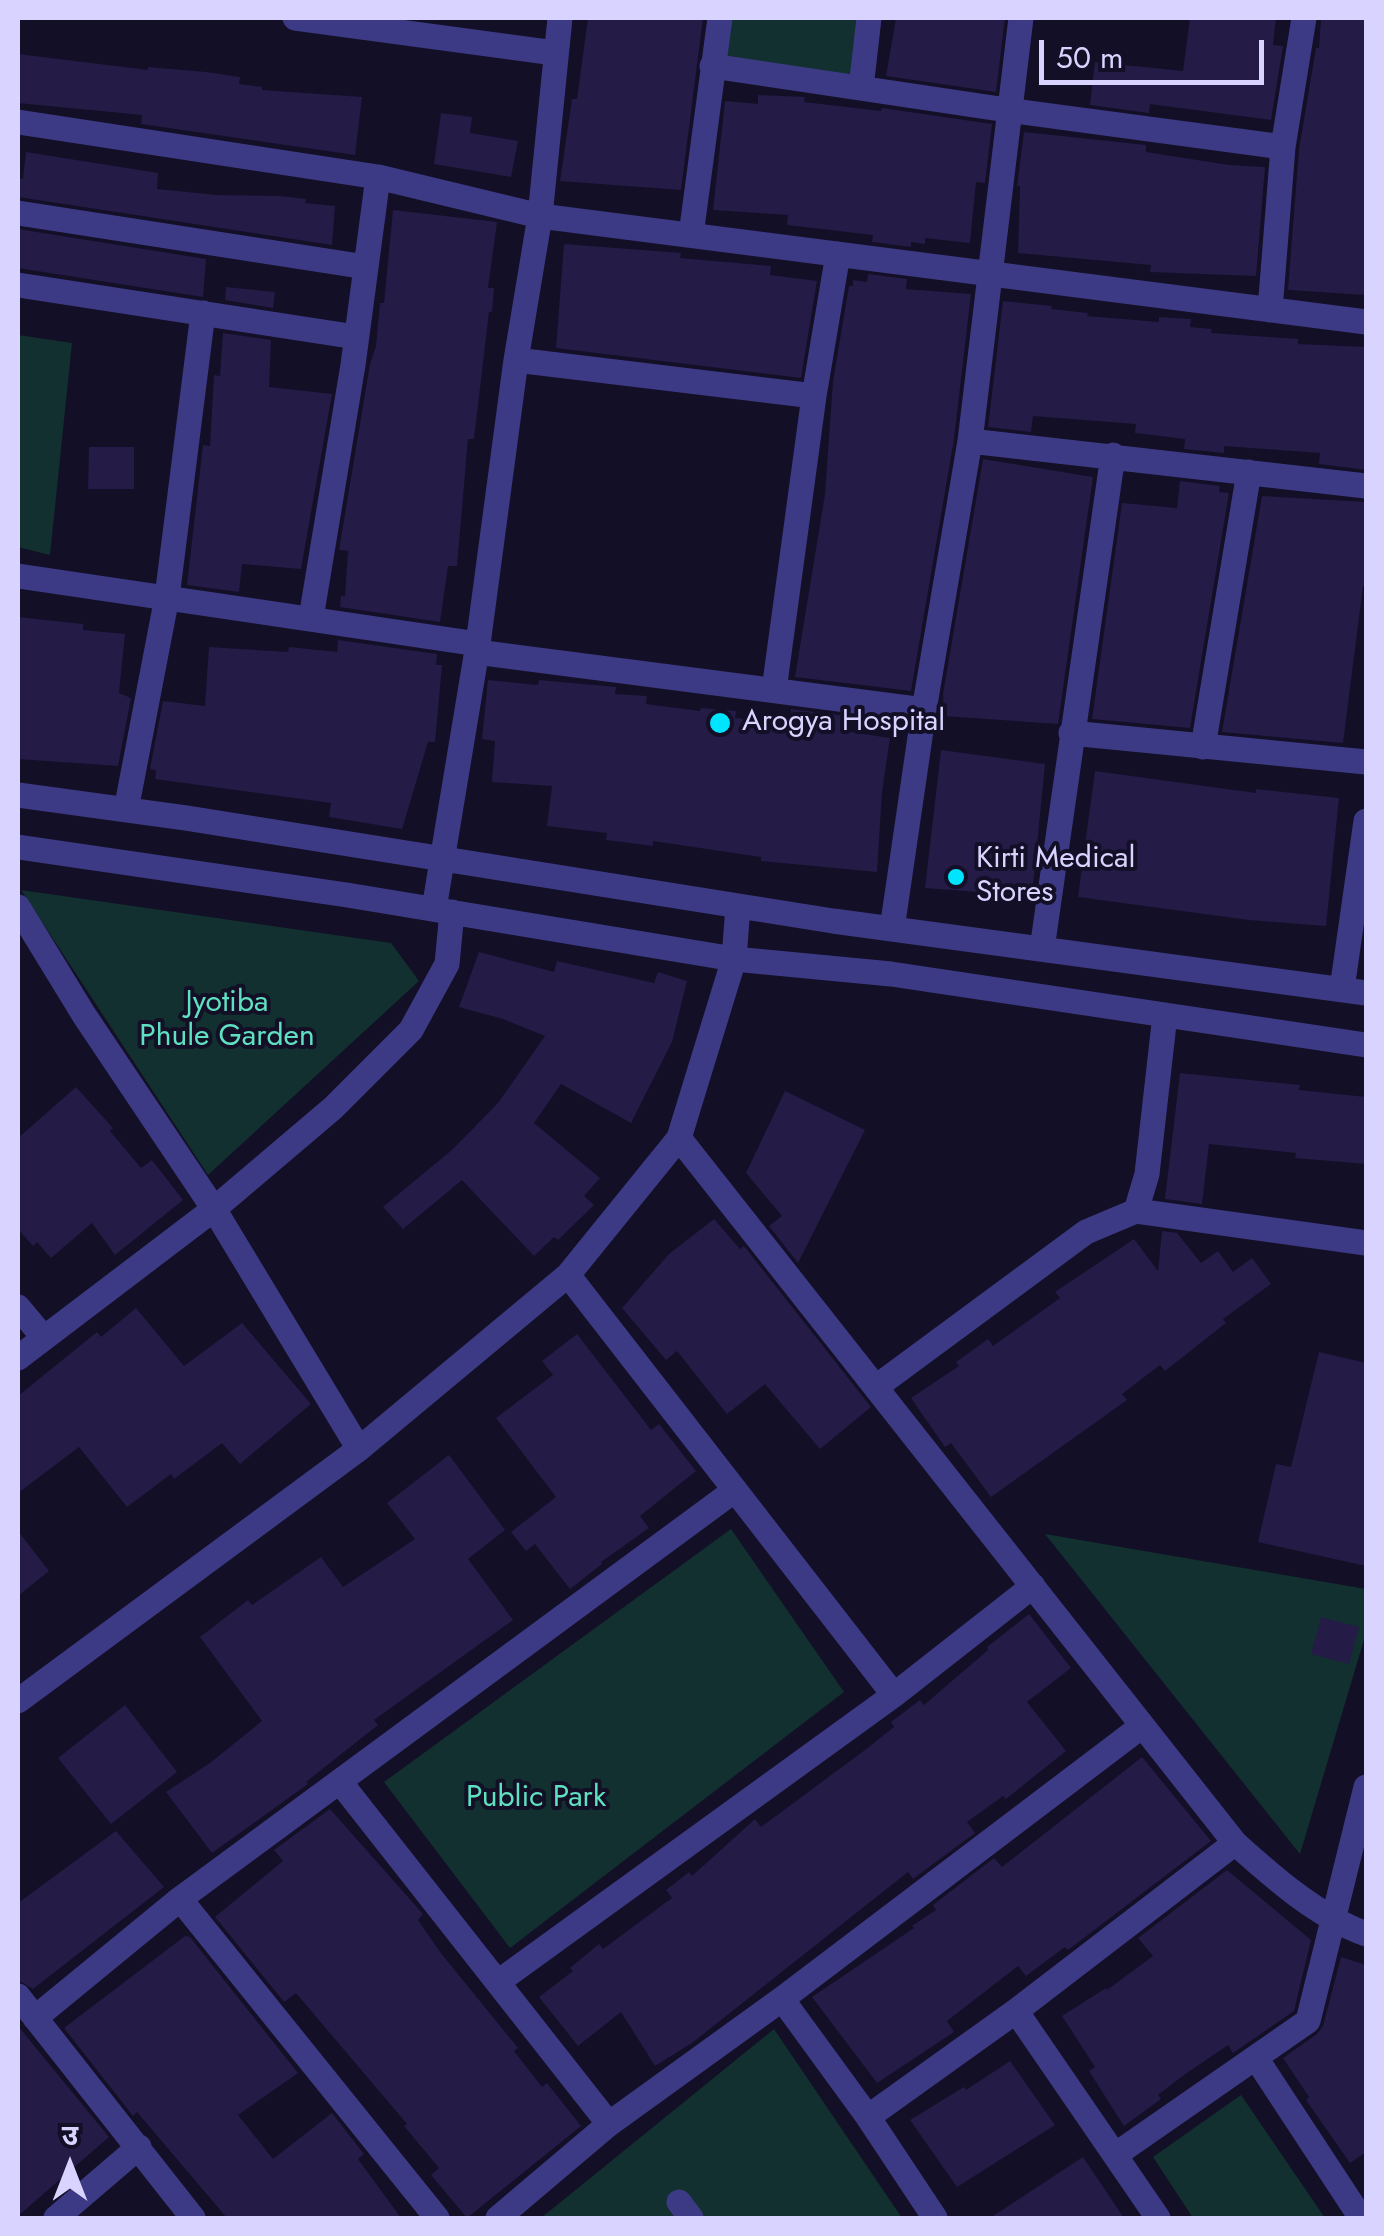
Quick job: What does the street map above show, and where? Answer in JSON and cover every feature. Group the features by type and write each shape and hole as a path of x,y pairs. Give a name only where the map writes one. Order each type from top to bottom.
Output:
{"street":[{"path":"295,18 555,53"},
{"path":"18,1358 214,1210 333,1108 411,1030 447,964 443,859 540,216 560,18"},
{"path":"691,235 720,18"},
{"path":"861,88 869,18"},
{"path":"892,929 970,440 1021,18"},
{"path":"1270,310 1283,146 1304,18"},
{"path":"712,66 1283,146"},
{"path":"18,122 378,178 540,216 1366,322"},
{"path":"311,618 378,178"},
{"path":"18,213 366,268"},
{"path":"774,690 814,396 838,254"},
{"path":"18,285 356,337"},
{"path":"126,810 167,597 203,313"},
{"path":"516,360 814,396"},
{"path":"970,440 1366,486"},
{"path":"1042,949 1112,455"},
{"path":"1203,747 1249,472"},
{"path":"18,576 311,618 477,648 924,710"},
{"path":"1071,733 1366,762"},
{"path":"18,795 892,929 1354,991 1366,821"},
{"path":"18,847 734,959 891,974 1366,1045"},
{"path":"18,1700 359,1449 568,1275 679,1138 734,959 738,906"},
{"path":"18,907 214,1210 359,1449"},
{"path":"1136,1212 1147,1174 1165,1014"},
{"path":"679,1138 1235,1843 1273,1878 1336,1920 1366,1934"},
{"path":"876,1386 1086,1232 1136,1212 1366,1243"},
{"path":"568,1275 894,1696"},
{"path":"18,1307 44,1338"},
{"path":"35,2018 180,1899 735,1490"},
{"path":"498,1982 894,1696 1033,1586"},
{"path":"498,2218 609,2124 782,1999 1142,1726"},
{"path":"340,1782 609,2124"},
{"path":"1115,2154 1308,2021 1366,1787"},
{"path":"868,2117 1016,2011 1235,1843"},
{"path":"180,1899 438,2218"},
{"path":"18,1996 192,2218"},
{"path":"782,1999 935,2218"},
{"path":"1016,2011 1158,2218"},
{"path":"1256,2058 1361,2218"},
{"path":"56,2218 139,2147"}],"green space":[{"path":"726,18 863,18 856,76 720,58"},
{"path":"18,335 72,343 50,555 18,547"},
{"name":"Jyotiba Phule Garden","path":"21,890 391,943 419,981 208,1175"},
{"name":"Public Park","path":"731,1529 844,1692 510,1948 384,1782"},
{"path":"1045,1534 1366,1589 1366,1633 1300,1854"},
{"path":"774,2029 902,2218 541,2218"},
{"path":"1241,2095 1325,2218 1193,2218 1153,2157"}],"building":[{"path":"588,18 703,18 681,190 560,181"},
{"path":"896,18 1005,18 996,92 886,76"},
{"path":"1190,18 1276,18 1273,45 1283,46 1271,120 1150,104 1149,113 1090,105 1095,62 1183,71"},
{"path":"1321,18 1366,19 1366,295 1288,290 1299,149"},
{"path":"18,54 240,77 239,84 262,90 362,97 355,155 141,124 142,115 18,103"},
{"path":"758,95 805,97 804,102 881,111 882,108 992,124 985,183 976,182 970,243 925,238 925,244 911,242 911,247 872,242 873,235 787,225 788,215 713,210 725,101 758,104"},
{"path":"441,113 472,117 470,133 518,141 511,177 434,164"},
{"path":"1024,132 1146,145 1146,152 1265,167 1256,276 1150,272 1151,265 1018,253 1017,186"},
{"path":"26,152 158,173 157,189 280,196 335,206 332,245 18,197 18,178 23,179"},
{"path":"393,210 497,222 488,288 494,288 492,312 474,439 468,439 457,566 448,566 440,622 340,607 341,596 345,596 348,551 339,550 376,346 380,303 384,303"},
{"path":"18,229 206,259 203,297 18,268"},
{"path":"564,244 681,253 680,258 771,266 770,275 817,281 801,378 556,348"},
{"path":"868,274 907,279 906,289 971,294 954,439 911,691 795,677 825,494 833,381 849,286 853,286 853,280 867,282"},
{"path":"226,287 275,292 273,308 225,300"},
{"path":"1003,301 1052,306 1051,309 1088,313 1087,316 1159,322 1159,317 1191,319 1190,327 1212,329 1211,333 1298,339 1298,344 1366,347 1366,470 1319,464 1320,453 1224,446 1224,453 1184,449 1185,439 1135,433 1136,424 1033,416 1031,432 988,427"},
{"path":"223,333 271,340 269,387 332,394 301,569 242,564 239,592 187,585 203,445 210,446 214,375 220,376"},
{"path":"89,447 134,447 134,489 88,489"},
{"path":"983,459 1093,477 1058,724 944,716 943,694"},
{"path":"1180,481 1220,486 1219,492 1229,493 1190,728 1092,719 1122,503 1177,508"},
{"path":"1262,496 1366,502 1366,587 1363,586 1343,743 1222,732"},
{"path":"18,617 83,624 83,630 125,634 119,693 131,698 118,766 18,759"},
{"path":"338,640 437,654 436,665 442,665 435,742 428,742 402,829 329,817 331,803 155,779 156,770 150,769 163,701 205,706 209,647 288,652 289,647 337,652"},
{"path":"488,680 616,687 615,694 647,696 646,704 736,711 735,718 784,722 791,709 846,716 844,731 890,738 877,872 761,861 761,857 653,841 653,846 606,840 607,833 547,826 552,786 492,782 495,741 482,739"},
{"path":"941,750 1045,764 1032,896 925,888"},
{"path":"1095,771 1256,793 1256,789 1339,798 1326,926 1078,897"},
{"path":"479,952 554,972 557,961 654,983 658,972 687,981 672,1042 631,1123 561,1084 534,1123 600,1178 584,1196 594,1205 558,1240 554,1237 534,1256 462,1180 403,1229 383,1207 453,1149 498,1103 545,1036 459,1007"},
{"path":"1180,1073 1300,1085 1299,1090 1366,1097 1366,1164 1295,1158 1296,1153 1209,1144 1202,1204 1165,1199"},
{"path":"76,1087 113,1128 110,1131 141,1168 152,1160 183,1200 115,1255 92,1223 51,1258 18,1229 18,1138"},
{"path":"785,1091 865,1130 798,1263 769,1226 782,1216 746,1173"},
{"path":"714,1219 740,1249 744,1246 871,1407 820,1449 765,1384 727,1414 677,1351 666,1360 622,1308 669,1254"},
{"path":"1162,1231 1177,1233 1201,1263 1218,1251 1233,1272 1252,1258 1271,1284 1223,1319 1226,1323 1165,1371 1160,1365 1122,1394 1127,1400 991,1497 951,1443 945,1447 911,1398 959,1366 956,1362 988,1339 993,1346 1060,1298 1055,1292 1134,1239 1158,1271"},
{"path":"136,1308 184,1366 242,1323 311,1404 240,1464 222,1443 174,1479 171,1474 127,1507 79,1447 18,1493 18,1396 97,1332 101,1337"},
{"path":"577,1334 651,1430 659,1424 696,1471 640,1516 649,1528 570,1589 535,1544 526,1551 511,1532 556,1497 496,1418 553,1375 542,1361"},
{"path":"1319,1352 1366,1363 1366,1566 1258,1542 1276,1464 1291,1467"},
{"path":"449,1455 505,1530 468,1559 513,1620 374,1720 378,1725 308,1784 212,1853 166,1792 262,1721 200,1637 248,1600 252,1605 321,1557 343,1587 415,1539 387,1503"},
{"path":"18,1531 49,1571 18,1596"},
{"path":"1029,1614 1071,1668 1027,1702 1066,1751 1006,1799 1003,1796 967,1822 975,1833 913,1879 908,1872 692,2043 655,2066 621,2012 578,2046 539,1997 573,1971 570,1968 599,1944 603,1949 672,1898 666,1890 689,1872 692,1876 755,1819 761,1827 865,1750 894,1727 891,1722 920,1700 924,1705"},
{"path":"1321,1617 1359,1627 1349,1664 1311,1654"},
{"path":"125,1705 177,1772 111,1824 58,1758"},
{"path":"1142,1757 1211,1841 1068,1950 1065,1947 1026,1976 1018,1966 947,2021 954,2032 877,2083 812,1997 914,1928 936,1910 933,1905 994,1858 1002,1867"},
{"path":"330,1809 423,1914 418,1920 440,1952 518,2048 514,2051 542,2087 547,2083 581,2126 467,2218 431,2175 439,2168 404,2126 407,2124 296,1993 284,2002 215,1917 283,1861 274,1850"},
{"path":"116,1831 164,1887 33,1989 18,1980 18,1903"},
{"path":"1227,1870 1311,1940 1294,2011 1233,2053 1228,2045 1158,2095 1161,2099 1124,2126 1089,2071 1095,2067 1062,2016 1107,1990 1153,1956 1138,1938"},
{"path":"185,1936 190,1937 298,2073 238,2115 273,2159 332,2113 364,2154 358,2159 401,2218 227,2218 137,2112 133,2116 64,2028"},
{"path":"1341,1957 1366,1965 1366,2152 1350,2163 1306,2100 1309,2097 1283,2058 1323,2026"},
{"path":"18,2026 109,2137 18,2216"},
{"path":"1010,2061 1055,2125 957,2187 910,2120"},
{"path":"1083,2157 1124,2218 990,2218"}],"place":[{"name":"Arogya Hospital","path":"720,723"},
{"name":"Kirti Medical Stores","path":"956,877"}]}
